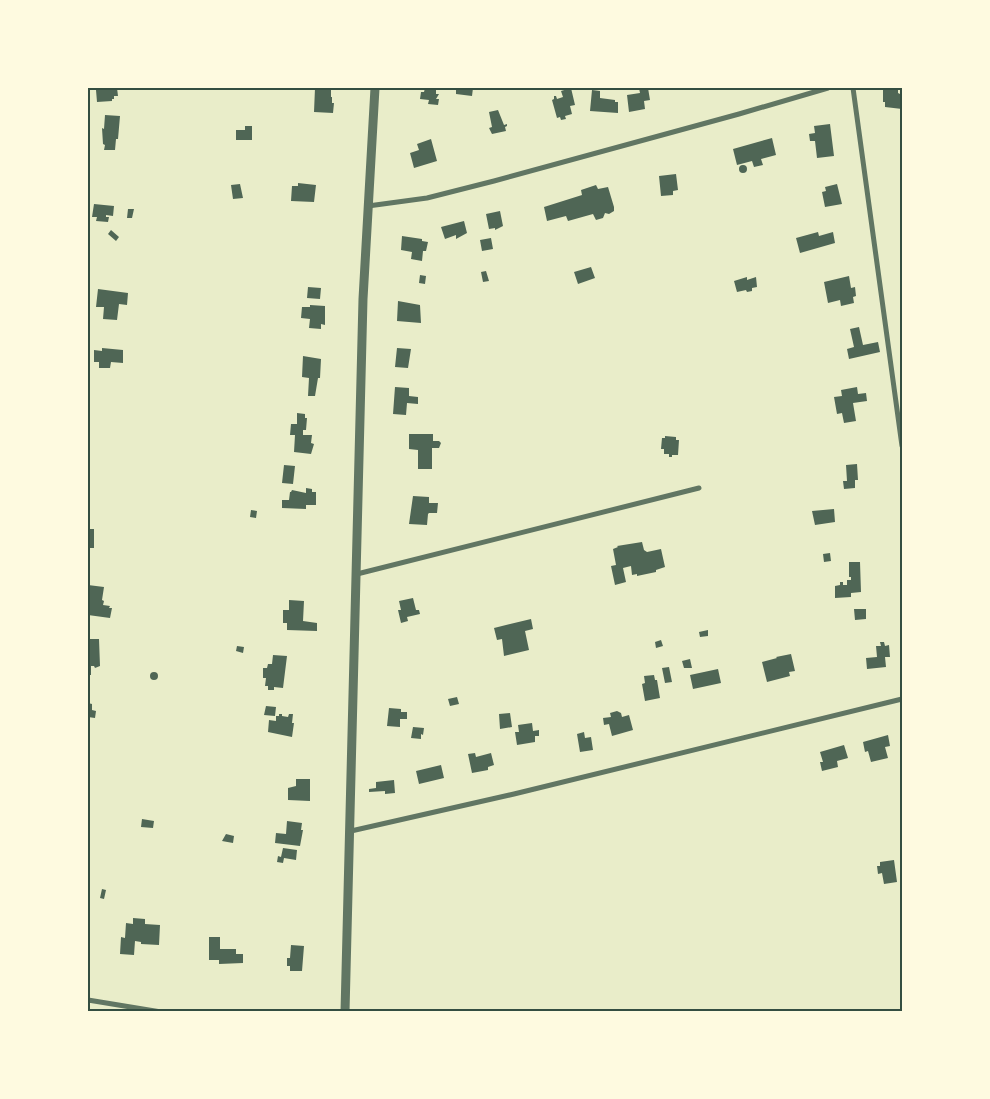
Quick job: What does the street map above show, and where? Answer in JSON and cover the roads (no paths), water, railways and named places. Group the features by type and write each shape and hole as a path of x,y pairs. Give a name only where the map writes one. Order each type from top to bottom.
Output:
{"street":[{"path":"345,1012 363,299 375,88"},
{"path":"368,206 427,198 739,114 828,88"},
{"path":"854,88 902,446"},
{"path":"356,574 699,488"},
{"path":"350,831 514,794 902,699"},
{"path":"88,1000 160,1012"}]}
